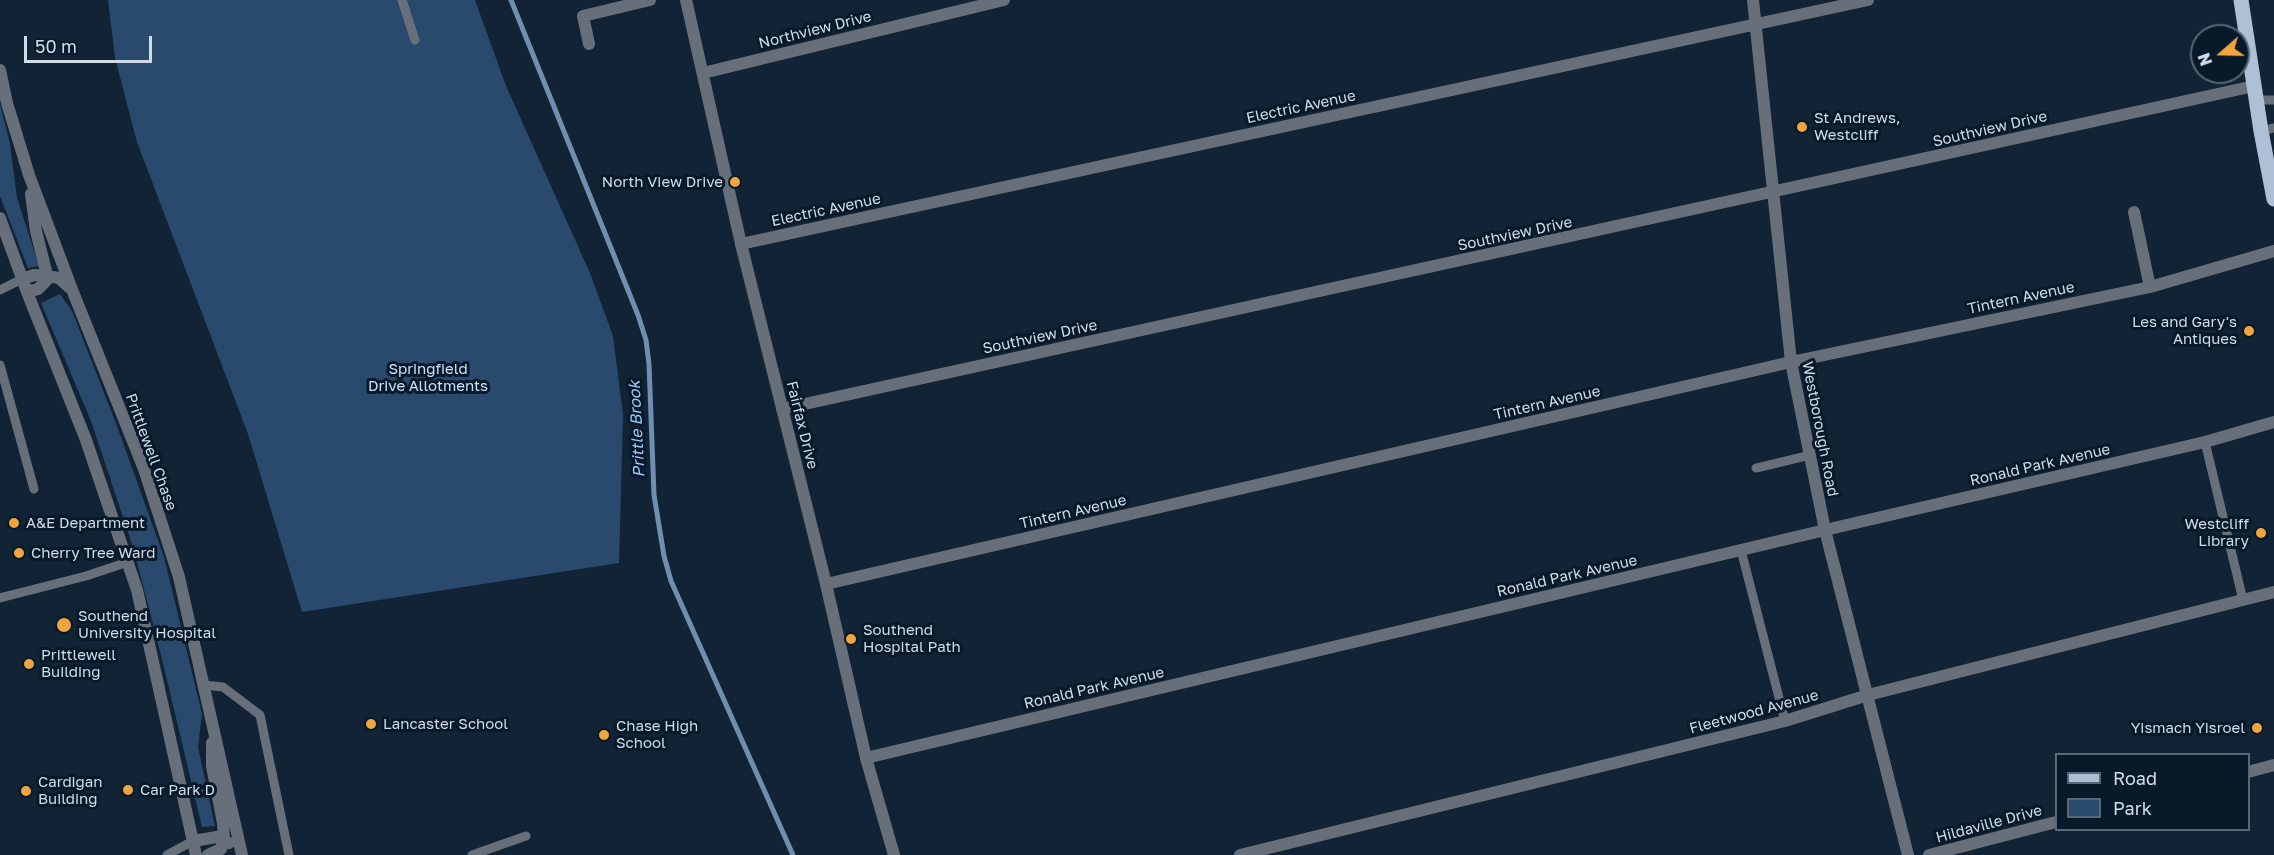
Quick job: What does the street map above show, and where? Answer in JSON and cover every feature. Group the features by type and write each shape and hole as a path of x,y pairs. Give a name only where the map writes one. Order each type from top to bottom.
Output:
{"main road":[{"path":"2241,0 2255,93 2267,130 2274,199"}],"street":[{"path":"590,44 583,16 650,0"},
{"name":"Fairfax Drive","path":"686,0 741,244 826,584 866,758 894,855"},
{"name":"Northview Drive","path":"703,73 1004,0"},
{"name":"Westborough Road","path":"1753,0 1791,362 1825,530 1908,855"},
{"name":"Electric Avenue","path":"741,244 1868,0"},
{"name":"Prittlewell Chase","path":"0,70 7,103 29,175 144,469 179,577 212,718 240,855"},
{"name":"Southview Drive","path":"782,409 1773,193 2255,93"},
{"path":"27,292 38,289 46,276 36,231 29,175"},
{"path":"2134,212 2150,287"},
{"path":"0,218 86,440 137,590 196,855"},
{"name":"Tintern Avenue","path":"826,584 1791,362 2150,287 2274,251"},
{"path":"22,279 34,275 59,278 67,283 73,292"},
{"name":"Ronald Park Avenue","path":"866,758 2205,442 2274,422"},
{"name":"Fleetwood Avenue","path":"1240,855 1785,721 1868,695 2274,592"},
{"path":"208,855 221,849 224,840 212,766 212,718"},
{"path":"2250,771 2274,765"},
{"name":"Hildaville Drive","path":"1929,855 2055,822"},
{"path":"193,841 209,837 224,840 240,855"}],"lane":[{"path":"402,0 415,40"},
{"path":"2255,93 2274,100"},
{"path":"3,290 22,279"},
{"path":"3,290 27,292"},
{"path":"0,365 34,489"},
{"path":"2205,442 2243,600"},
{"path":"1756,468 1810,455"},
{"path":"1741,550 1785,721"},
{"path":"0,598 86,576 128,562"},
{"path":"204,685 223,687 260,716 290,855"},
{"path":"472,855 526,836"},
{"path":"170,854 193,841"},
{"path":"170,854 184,855"}],"green space":[{"name":"Springfield Drive Allotments","path":"108,0 475,0 506,86 590,273 613,336 623,414 619,563 302,612 248,434 137,142 115,58"},
{"path":"0,104 10,144 17,198 39,266 28,268 0,196"},
{"path":"60,294 72,311 117,426 164,557 202,714 198,747 215,826 202,827 133,547 91,421 41,303"}],"waterway":[{"name":"Prittle Brook","path":"511,0 646,340 654,495 664,556 671,581 793,855"}],"place":[{"name":"St Andrews, Westcliff","path":"1802,127"},
{"name":"North View Drive","path":"735,182"},
{"name":"Les and Gary's Antiques","path":"2249,331"},
{"name":"A&E Department","path":"14,523"},
{"name":"Westcliff Library","path":"2261,533"},
{"name":"Cherry Tree Ward","path":"19,553"},
{"name":"Southend University Hospital","path":"64,625"},
{"name":"Southend Hospital Path","path":"851,639"},
{"name":"Prittlewell Building","path":"29,664"},
{"name":"Lancaster School","path":"371,724"},
{"name":"Yismach Yisroel","path":"2257,728"},
{"name":"Chase High School","path":"604,735"},
{"name":"Car Park D","path":"128,790"},
{"name":"Cardigan Building","path":"26,791"}]}
